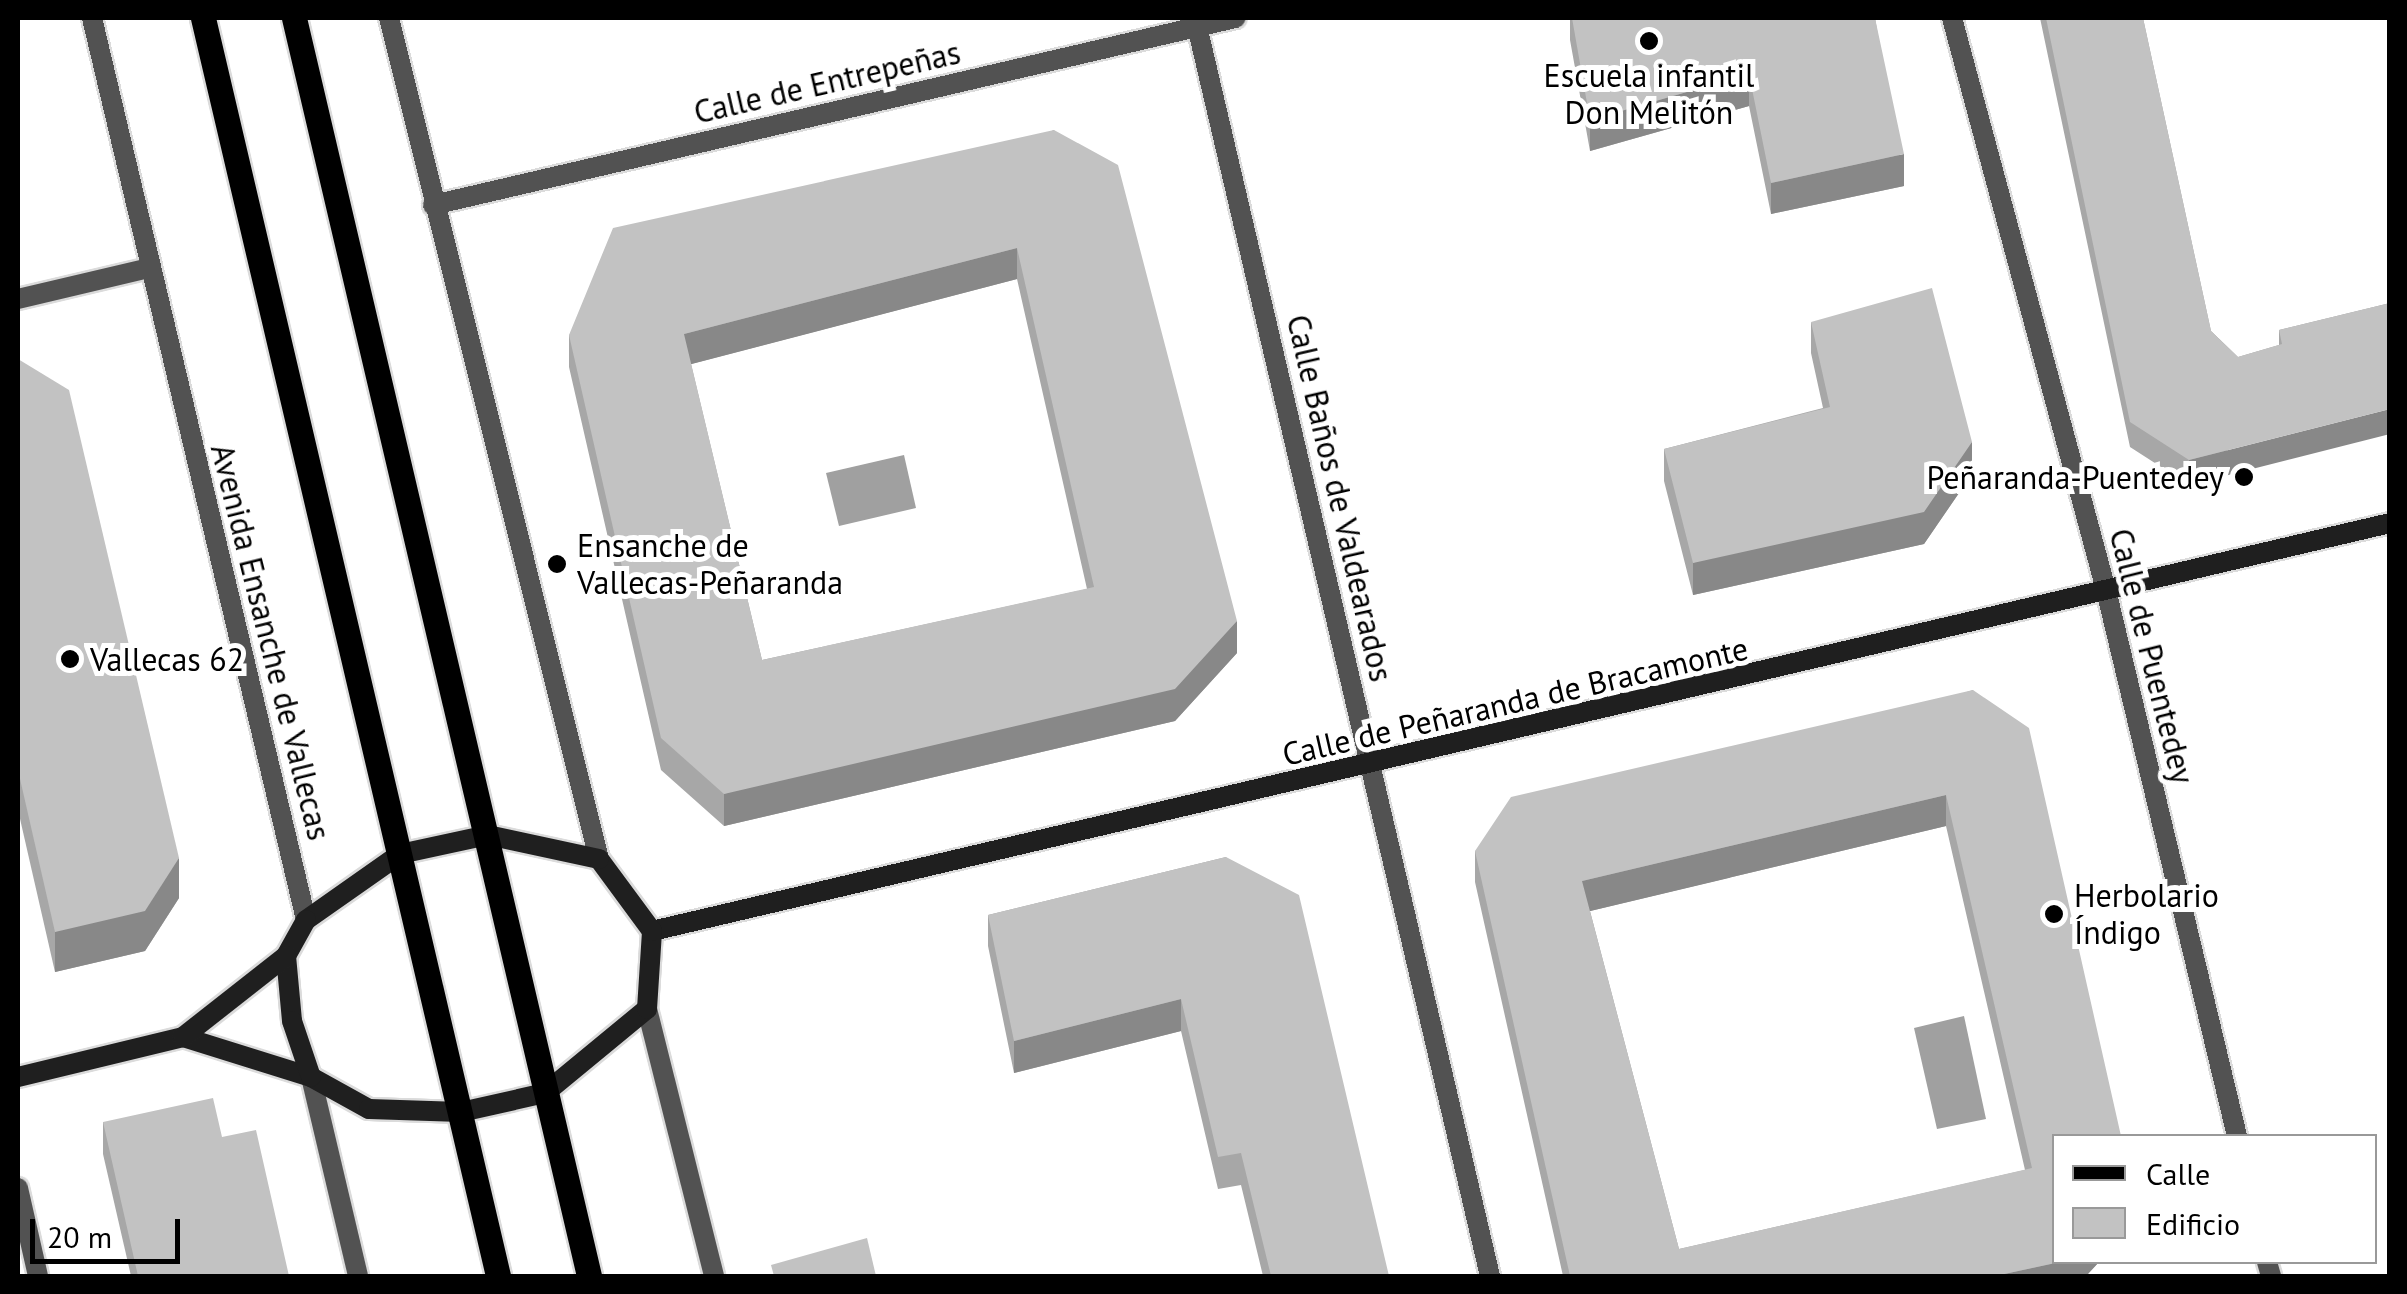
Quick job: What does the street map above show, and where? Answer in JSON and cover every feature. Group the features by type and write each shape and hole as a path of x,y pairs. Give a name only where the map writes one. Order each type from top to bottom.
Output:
{"main road":[{"path":"203,18 498,1276"},
{"path":"294,18 589,1276"},
{"name":"Calle de Peñaranda de Bracamonte","path":"652,931 1373,766 2390,523"},
{"path":"18,1077 183,1037 286,956 306,920 400,854 488,835 599,859 652,931 647,1008 545,1093 461,1112 369,1109 311,1077 183,1037"},
{"path":"286,956 292,1021 311,1077"}],"street":[{"name":"Avenida Ensanche de Vallecas","path":"92,18 306,920"},
{"path":"389,18 599,859"},
{"name":"Calle de Entrepeñas","path":"433,204 1235,18"},
{"name":"Calle de Puentedey","path":"1952,18 2106,590 2238,1134"},
{"name":"Calle Baños de Valdearados","path":"1197,26 1490,1276"},
{"path":"18,299 150,268"},
{"path":"647,1008 714,1276"},
{"path":"311,1077 358,1276"},
{"path":"18,1188 38,1276"}],"shaded area":[{"path":"904,455 916,508 839,526 826,473"},
{"path":"1964,1016 1986,1119 1937,1129 1914,1028"}],"building":[{"path":"1572,18 1875,18 1904,154 1771,183 1749,74 1590,120"},
{"path":"2046,18 2143,18 2211,331 2238,357 2282,344 2279,330 2390,303 2390,409 2189,460 2130,422"},
{"path":"1054,130 1118,165 1237,621 1175,689 724,794 661,738 569,335 613,228","holes":["1017,248 1094,587 762,660 684,334"]},
{"path":"1932,288 1972,442 1924,512 1693,563 1664,449 1830,407 1811,322"},
{"name":"Vallecas 62","path":"18,359 69,390 179,858 145,911 55,932 18,770"},
{"path":"1973,690 2029,728 2121,1134 2052,1134 2052,1264 1995,1276 1570,1276 1475,851 1511,797","holes":["1946,795 2032,1168 1679,1249 1582,881"]},
{"path":"1226,857 1299,895 1389,1276 1271,1276 1241,1153 1218,1157 1181,999 1014,1041 988,915"},
{"path":"213,1098 222,1137 256,1130 289,1276 138,1276 103,1122"},
{"path":"867,1238 876,1276 774,1276 771,1265"}],"place":[{"name":"Escuela infantil Don Melitón","path":"1649,41"},
{"name":"Peñaranda-Puentedey","path":"2244,477"},
{"name":"Ensanche de Vallecas-Peñaranda","path":"557,564"},
{"name":"Vallecas 62","path":"70,659"},
{"name":"Herbolario Índigo","path":"2054,914"}]}
